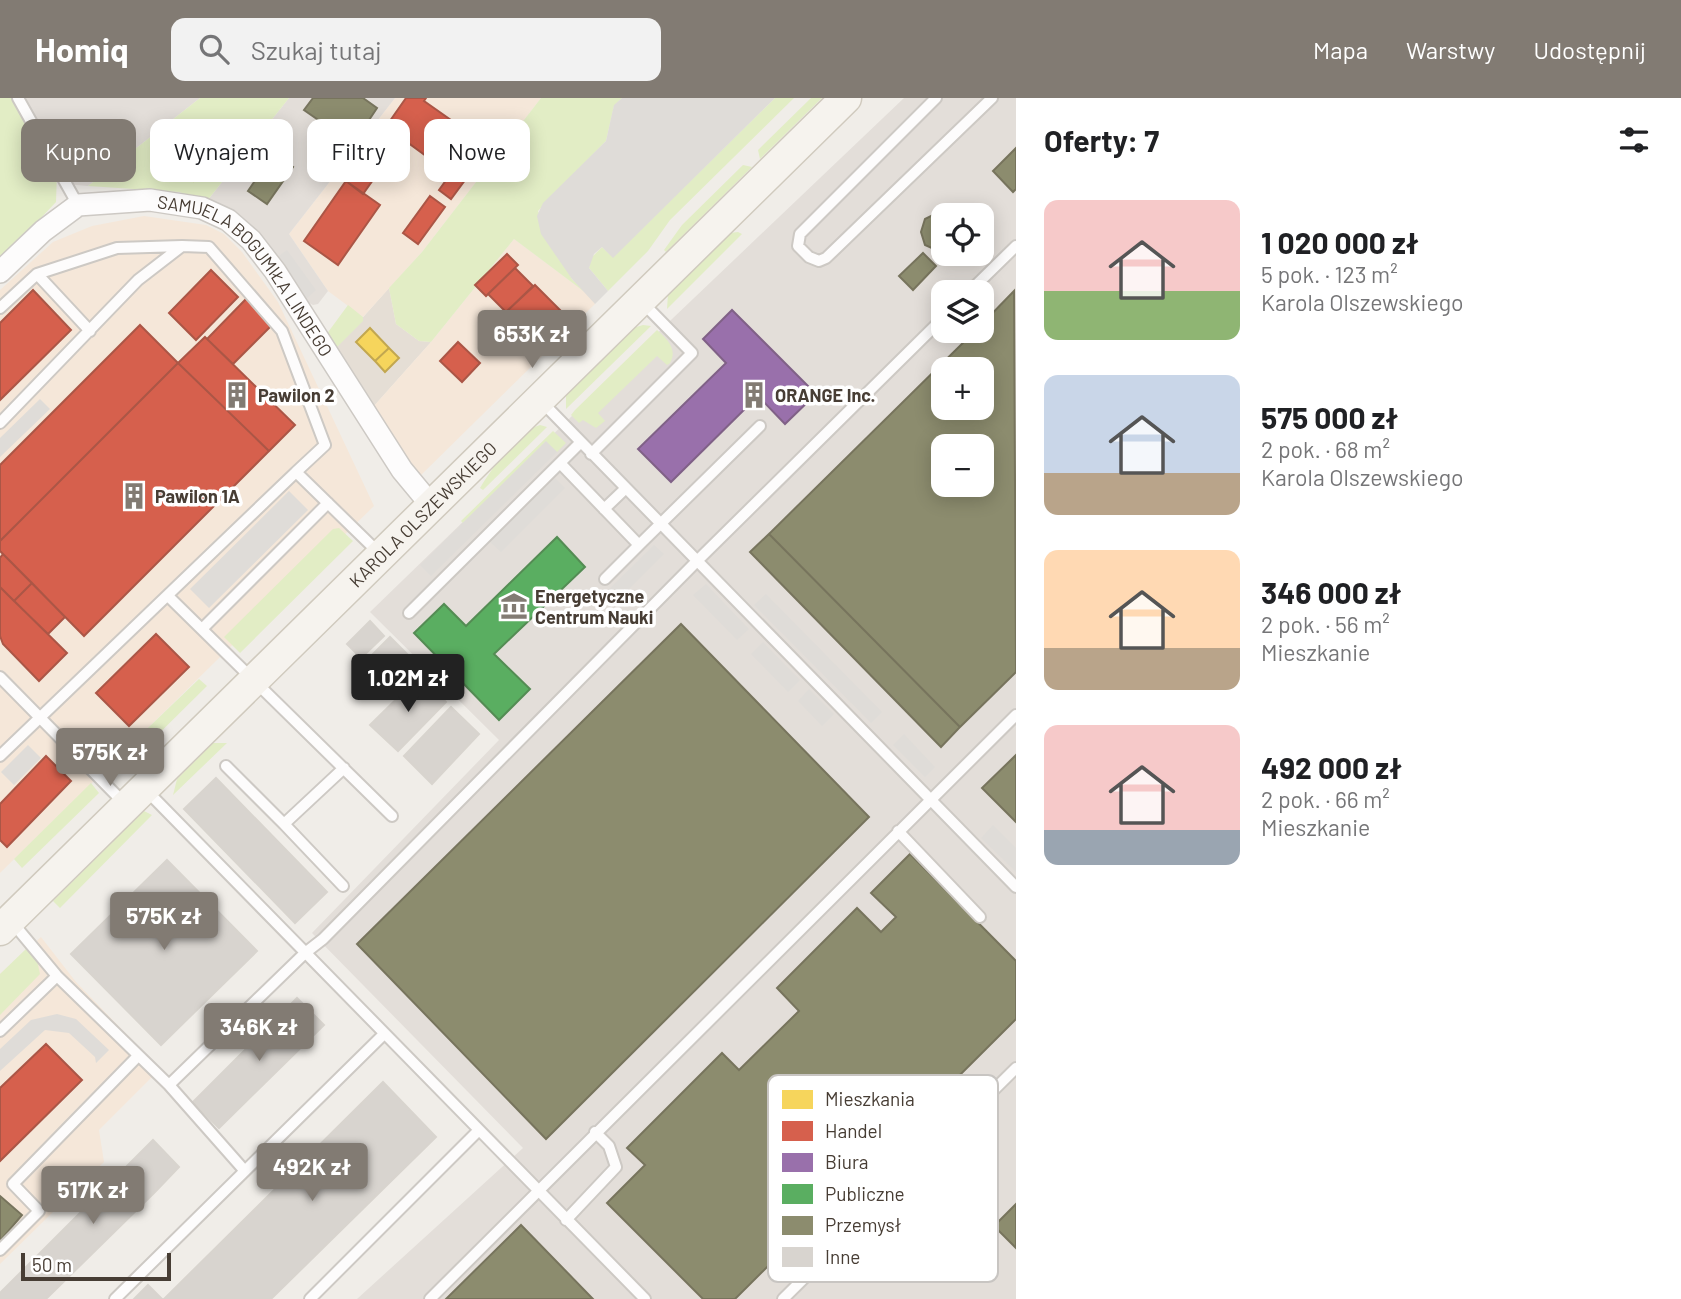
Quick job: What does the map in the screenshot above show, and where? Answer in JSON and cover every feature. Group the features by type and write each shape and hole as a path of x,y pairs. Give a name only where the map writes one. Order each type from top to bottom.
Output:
{"street":[{"name":"KAROLA OLSZEWSKIEGO","path":"5,925 846,98"},
{"name":"SAMUELA BOGUMIŁA LINDEGO","path":"78,205 150,200 202,208 228,220 251,240 275,271 402,470 431,505"},
{"path":"0,272 43,231 78,205"}],"lane":[{"path":"18,98 78,205"},
{"path":"936,98 800,234 798,246 809,257 819,261 826,258 992,98"},
{"path":"0,424 138,280 183,246"},
{"path":"981,280 1016,246"},
{"path":"0,308 37,274 117,248 209,247 282,331 325,444 169,597 0,756"},
{"path":"37,274 90,331"},
{"path":"591,454 692,353 640,300"},
{"path":"169,1085 304,953 324,939 696,562 931,330"},
{"path":"539,399 1016,887"},
{"path":"605,579 760,426"},
{"path":"409,613 580,442"},
{"path":"560,463 639,545"},
{"path":"296,472 381,555"},
{"path":"604,509 625,489"},
{"path":"202,629 328,503"},
{"path":"169,597 392,816"},
{"path":"0,677 41,719 136,798 304,953 645,1299"},
{"path":"430,1299 1016,715"},
{"path":"226,766 344,886"},
{"path":"284,824 344,768"},
{"path":"898,831 980,917"},
{"path":"5,925 169,1085 244,1170"},
{"path":"0,1031 57,976"},
{"path":"115,1299 383,1035"},
{"path":"0,1250 39,1211 13,1184 138,1056"},
{"path":"998,1086 1016,1068"},
{"path":"310,1299 478,1131"},
{"path":"566,1220 616,1167 610,1146 596,1132"},
{"path":"783,1299 800,1282"}],"shaded area":[{"path":"15,98 200,98 173,119 150,119 150,137 136,148 136,119 27,119"},
{"path":"289,98 395,98 379,119 307,119 307,182 330,182 289,234 328,291 318,304 313,305 303,300 315,290 287,251 277,257 207,201 222,182 293,182 293,119 272,119"},
{"path":"395,98 541,98 525,119 424,119 424,182 476,182 422,252 363,317 328,291 289,234 330,182 410,182 410,119 379,119"},
{"path":"622,98 775,98 613,258 602,247 594,254 589,268 608,291 595,304 572,279 541,234 537,216 543,203 606,141 614,105"},
{"path":"904,98 1016,98 1016,1299 357,1299 523,1148 312,933 499,740 370,612"},
{"path":"64,182 93,182 88,186"},
{"path":"144,216 206,225 224,234 242,252 278,302 374,506 0,873 0,290 53,242 92,226"},
{"path":"514,239 590,296 595,304 417,479 373,407 431,342"},
{"path":"287,250 316,290 302,303 274,259"},
{"path":"389,288 396,324 419,341 431,342 373,407 335,349"},
{"path":"40,399 50,409 0,457 0,438"},
{"path":"546,441 557,452 431,576 420,565"},
{"path":"555,478 565,488 501,552 490,542"},
{"path":"289,491 308,510 209,608 190,589"},
{"path":"654,545 664,554 611,607 601,597"},
{"path":"706,584 749,629 737,640 693,595"},
{"path":"766,594 882,712 871,723 754,605"},
{"path":"763,642 800,680 788,692 751,654"},
{"path":"809,689 834,714 822,726 798,701"},
{"path":"904,734 935,767 925,777 893,745"},
{"path":"28,745 41,758 14,785 1,772"},
{"path":"993,825 1016,848 1016,872 981,838"},
{"path":"41,937 76,982 160,1069 99,1130 104,1162 0,1264 0,974"},
{"path":"57,1014 76,1019 109,1050 96,1063 95,1057 69,1033 45,1030 0,1071 0,1049 31,1020"}],"green space":[{"path":"0,98 15,98 27,119 21,119 21,182 57,182 56,202 39,220 41,224 0,261"},
{"path":"200,98 289,98 272,119 173,119"},
{"path":"541,98 622,98 614,106 606,141 538,211 572,279 590,296 514,239 431,342 419,341 396,324 389,288 422,252 476,182 530,182 530,119 525,119"},
{"path":"775,98 794,98 670,220 648,251 608,291 589,268 591,258 602,247 613,257"},
{"path":"811,98 822,98 760,159 758,150"},
{"path":"150,137 150,182 222,182 207,201 179,192 88,186 93,182 136,182 136,148"},
{"path":"743,165 752,167 666,252 664,250 682,225"},
{"path":"730,233 742,234 667,309 668,294"},
{"path":"348,305 363,317 363,321 335,349 326,335"},
{"path":"651,326 566,409 566,394 633,328"},
{"path":"657,330 672,349 670,363 667,365 657,356 598,413 605,421 596,428 583,420 579,423 571,415 575,410"},
{"path":"540,425 547,427 483,490 480,488 515,442"},
{"path":"553,431 566,443 557,452 546,442 463,523 461,521"},
{"path":"339,528 353,541 240,653 224,637 333,529"},
{"path":"199,679 207,686 113,779 104,770"},
{"path":"213,743 227,743 173,795 177,779"},
{"path":"91,783 99,793 22,868 14,859"},
{"path":"144,811 152,815 60,908 53,901"},
{"path":"26,949 37,960 40,974 0,1015 0,974"}],"building: Mieszkania":[{"path":"370,328 389,348 375,361 356,342"},
{"path":"389,348 399,358 385,372 375,361"}],"building: Handel":[{"path":"406,98 426,98 424,101 450,119 424,119 424,154 410,144 410,119 391,119"},
{"path":"345,182 380,205 338,265 304,241"},
{"path":"347,182 372,182 363,194"},
{"path":"445,182 464,182 451,199 439,190"},
{"path":"430,196 445,207 418,244 403,233"},
{"path":"507,254 518,265 486,296 475,285"},
{"path":"515,268 533,286 506,312 488,294"},
{"path":"211,270 238,297 196,340 169,313"},
{"path":"535,285 563,313 533,343 505,313"},
{"path":"33,290 71,330 0,400 0,323"},
{"path":"246,299 273,324 233,364 207,339"},
{"path":"140,325 178,363 0,541 0,465"},
{"name":"Pawilon 2","path":"205,337 295,425 269,451 178,363"},
{"path":"458,342 480,363 462,382 440,361"},
{"name":"Pawilon 1A","path":"178,363 269,451 84,636 0,551 0,541"},
{"path":"3,554 32,583 14,601 0,587 0,558"},
{"path":"32,583 65,617 48,634 14,601"},
{"path":"0,587 67,653 39,681 3,644 0,636"},
{"path":"156,634 189,667 129,726 96,693"},
{"path":"111,735 122,746 103,765 92,754"},
{"path":"46,756 71,781 7,847 0,840 0,804"},
{"path":"46,1044 82,1080 0,1161 0,1088"}],"building: Biura":[{"name":"ORANGE Inc.","path":"732,310 816,394 785,424 758,396 671,482 638,449 726,363 703,339"}],"building: Publiczne":[{"path":"557,537 585,567 494,654 530,689 499,720 414,633 444,604 466,626"}],"building: Przemysł":[{"path":"313,98 363,98 377,108 370,119 317,119 304,110"},
{"path":"1016,148 1016,189 1013,192 993,171"},
{"path":"254,182 282,182 267,204 248,191"},
{"path":"931,216 931,248 925,245 921,232 925,219"},
{"path":"923,253 931,261 931,266 936,266 913,290 899,276"},
{"path":"1014,291 1016,672 960,727 769,534 931,374 931,420 994,420 994,357 949,357 963,343 994,343 994,312"},
{"path":"769,534 960,727 941,747 750,552"},
{"path":"681,624 869,817 546,1139 357,944"},
{"path":"1016,755 1016,822 982,788"},
{"path":"910,854 1016,961 1016,1019 960,1075 768,1075 768,1266 735,1299 703,1299 607,1203 645,1165 627,1148 722,1053 739,1070 799,1011 777,988 857,908 881,932 896,917 871,893"},
{"path":"0,1196 22,1215 0,1241"},
{"path":"1016,1204 1016,1248 998,1230 998,1222"},
{"path":"521,1225 593,1299 446,1299"}],"building: Inne":[{"path":"370,621 384,636 361,658 347,644"},
{"path":"390,637 410,657 405,661 421,676 396,700 379,683 376,686 370,679 373,676 362,665"},
{"path":"420,676 446,702 398,751 370,725"},
{"path":"451,707 479,734 432,784 404,756"},
{"path":"216,778 327,892 295,923 184,809"},
{"path":"167,860 257,951 161,1045 71,954"},
{"path":"297,998 324,1025 219,1128 193,1102"},
{"path":"383,1082 436,1137 271,1299 164,1299"},
{"path":"153,1140 179,1167 155,1192 46,1299 0,1299 0,1293"},
{"path":"148,1285 162,1299 134,1299"}],"place":[{"name":"Pawilon 2","path":"237,395"},
{"name":"ORANGE Inc.","path":"754,395"},
{"name":"Pawilon 1A","path":"134,496"},
{"name":"Energetyczne Centrum Nauki","path":"514,606"}]}
